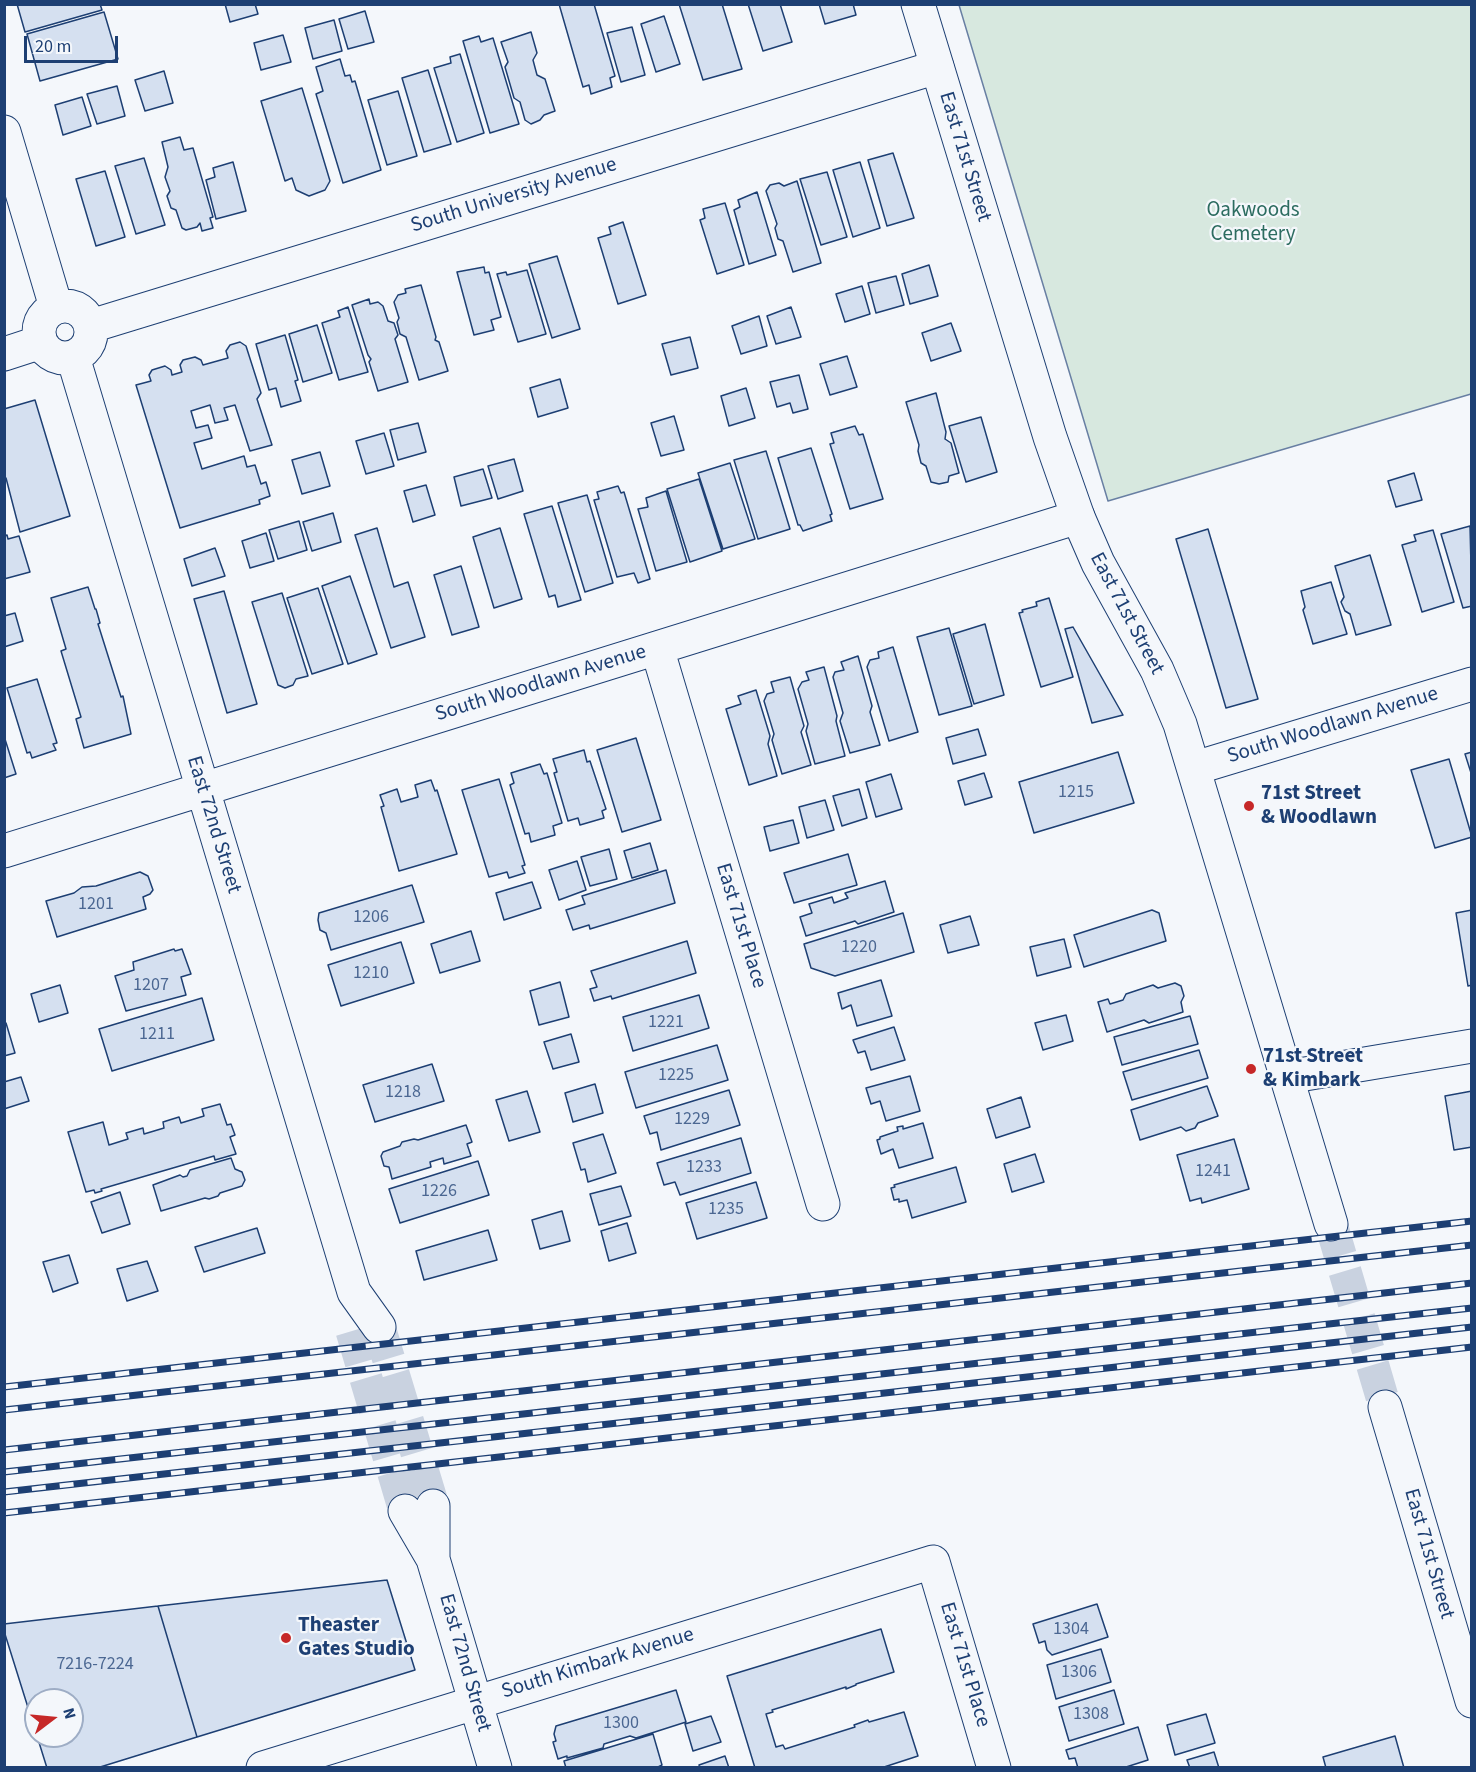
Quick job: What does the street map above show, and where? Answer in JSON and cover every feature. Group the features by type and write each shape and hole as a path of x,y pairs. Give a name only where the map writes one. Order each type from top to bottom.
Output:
{"street":[{"name":"East 71st Street","path":"918,4 1046,426 1078,517 1098,563 1157,670 1180,724 1195,768 1331,1224"},
{"name":"South University Avenue","path":"91,326 937,67"},
{"path":"4,132 57,307"},
{"path":"57,307 74,307 87,318 91,326 90,341 80,353 73,357 58,357 45,349 41,342 39,328 41,321 50,310 57,307"},
{"path":"4,354 41,342"},
{"name":"East 72nd Street","path":"73,357 366,1329"},
{"name":"South Woodlawn Avenue","path":"4,851 1078,517"},
{"name":"East 71st Place","path":"657,648 823,1204"},
{"name":"South Woodlawn Avenue","path":"1195,768 1472,684"},
{"path":"1287,1077 1472,1046"},
{"name":"East 71st Street","path":"1385,1407 1472,1701"},
{"name":"East 72nd Street","path":"419,1509 495,1767"},
{"name":"East 71st Place","path":"933,1562 994,1767"},
{"name":"South Kimbark Avenue","path":"263,1767 933,1562"}],"green space":[{"name":"Oakwoods Cemetery","path":"959,5 1471,5 1471,394 1108,501"}],"building":[{"path":"17,4 100,4 102,10 25,32"},
{"path":"225,4 255,4 258,14 230,22"},
{"path":"559,4 594,4 615,76 610,78 612,87 591,94 589,85 583,87"},
{"path":"679,4 722,4 742,69 703,80"},
{"path":"748,4 780,4 792,42 763,51"},
{"path":"819,4 853,4 856,15 825,24"},
{"path":"365,11 374,42 348,49 339,19"},
{"path":"104,12 118,59 40,81 27,34"},
{"path":"664,16 680,64 656,72 641,24"},
{"path":"334,20 342,51 313,59 305,28"},
{"path":"632,27 645,75 621,82 607,33"},
{"path":"531,32 537,53 533,60 537,75 545,79 555,111 531,124 525,120 520,102 514,98 505,67 508,62 501,42"},
{"path":"283,35 291,62 261,70 254,43"},
{"path":"479,36 481,42 493,38 519,124 490,133 463,41"},
{"path":"460,54 484,133 457,142 434,68 451,63 450,57"},
{"path":"340,59 345,76 350,75 352,82 355,81 381,170 343,183 316,94 323,91 316,67"},
{"path":"428,70 451,144 424,152 402,78"},
{"path":"164,71 173,103 145,111 135,80"},
{"path":"117,86 125,116 97,124 87,94"},
{"path":"302,88 330,181 325,190 309,196 296,190 292,178 285,181 261,101"},
{"path":"398,91 417,156 387,165 368,100"},
{"path":"82,97 91,126 63,135 55,105"},
{"path":"180,137 184,150 193,148 213,217 210,218 213,228 202,231 200,223 197,227 186,230 182,228 176,210 171,208 167,196 170,191 165,177 168,167 162,142"},
{"path":"893,153 914,218 887,226 868,160"},
{"path":"144,158 165,225 136,234 115,166"},
{"path":"233,162 246,211 216,219 206,180 215,177 213,168"},
{"path":"860,162 880,228 853,237 833,170"},
{"path":"105,171 125,237 96,246 76,179"},
{"path":"827,172 847,237 821,245 800,179"},
{"path":"797,181 821,263 793,272 783,241 778,239 775,228 777,224 766,191 770,185 779,183 784,186"},
{"path":"757,192 776,255 749,264 734,210 740,207 738,200"},
{"path":"725,203 744,265 717,274 700,220 705,218 703,209"},
{"path":"623,222 646,295 618,304 598,238 611,234 609,227"},
{"path":"557,256 580,329 552,338 529,264"},
{"path":"929,265 938,296 910,304 902,274"},
{"path":"484,267 485,273 489,272 501,317 491,320 494,330 474,335 457,272"},
{"path":"527,270 546,334 518,342 497,274 506,272 507,275"},
{"path":"896,276 904,305 876,313 868,283"},
{"path":"421,285 435,340 439,342 448,371 419,380 406,337 400,334 397,322 399,318 394,302 398,295 406,293 405,289"},
{"path":"862,286 870,314 845,322 836,294"},
{"path":"369,299 370,304 378,302 383,306 388,321 394,323 398,335 395,339 408,382 378,391 369,362 371,359 352,305"},
{"path":"348,307 368,372 339,380 322,323 340,317 338,311"},
{"path":"791,307 801,337 776,344 767,316"},
{"path":"759,316 767,346 741,354 732,326"},
{"path":"951,323 961,351 931,361 922,333"},
{"path":"317,325 332,373 303,382 289,334"},
{"path":"285,335 298,380 295,381 301,401 281,407 276,388 269,390 256,344"},
{"path":"690,337 698,368 671,375 662,344"},
{"path":"240,342 246,346 261,393 257,399 272,445 250,451 235,405 224,408 228,420 215,423 210,405 191,411 196,428 208,425 212,438 194,443 202,469 244,456 247,467 255,465 261,484 266,482 270,496 259,500 260,504 180,528 136,385 151,381 149,375 152,370 165,366 171,370 172,375 182,372 180,365 183,360 195,357 201,360 203,365 228,358 226,351 230,345"},
{"path":"847,356 857,387 830,395 820,364"},
{"path":"799,375 808,409 793,413 790,403 777,407 770,382"},
{"path":"560,379 568,408 538,417 530,388"},
{"path":"746,388 755,418 729,426 721,396"},
{"path":"936,393 946,432 945,439 951,443 959,473 949,476 948,482 939,484 931,482 926,466 921,463 919,445 906,402"},
{"path":"35,400 70,516 20,532 6,478 4,478 4,409"},
{"path":"674,416 684,450 661,456 651,423"},
{"path":"981,417 997,472 966,482 949,426"},
{"path":"418,423 426,452 398,460 390,430"},
{"path":"855,426 859,435 863,434 883,499 850,509 830,444 834,443 831,433"},
{"path":"384,433 394,466 366,474 356,441"},
{"path":"811,448 832,514 830,515 832,521 803,531 798,525 778,458"},
{"path":"766,451 790,529 758,539 734,460"},
{"path":"320,452 330,486 302,494 292,460"},
{"path":"514,459 523,491 498,499 488,466"},
{"path":"730,463 755,539 723,549 698,473"},
{"path":"483,469 492,498 461,506 454,477"},
{"path":"1414,473 1422,500 1396,507 1388,481"},
{"path":"699,479 722,551 690,562 667,489"},
{"path":"426,485 435,515 413,522 404,491"},
{"path":"618,486 621,493 624,492 650,579 638,583 634,573 617,577 594,500 599,499 597,492"},
{"path":"666,491 687,562 656,571 638,509 648,507 646,498"},
{"path":"587,495 613,583 585,592 558,503"},
{"path":"552,506 581,600 558,607 555,595 549,597 524,514"},
{"path":"333,513 341,542 312,551 303,522"},
{"path":"299,521 307,550 278,559 269,530"},
{"path":"1470,526 1472,606 1463,608 1441,534"},
{"path":"377,528 394,587 408,582 425,637 391,648 355,535"},
{"path":"500,528 522,599 494,608 473,537"},
{"path":"1208,529 1258,699 1226,708 1176,539"},
{"path":"1433,530 1454,602 1422,612 1402,545 1416,541 1414,535"},
{"path":"266,533 274,561 250,568 242,541"},
{"path":"7,535 8,539 19,536 30,572 4,579 4,536"},
{"path":"215,548 225,576 192,586 184,559"},
{"path":"1370,555 1391,625 1356,635 1350,614 1345,611 1341,602 1344,597 1335,566"},
{"path":"461,566 479,627 452,635 434,575"},
{"path":"350,576 377,654 348,664 322,586"},
{"path":"1331,582 1347,634 1313,644 1303,610 1305,607 1301,591"},
{"path":"88,587 121,697 123,696 131,734 84,748 76,719 81,717 61,651 66,649 51,598"},
{"path":"318,588 343,664 312,674 287,598"},
{"path":"224,591 257,704 227,713 194,599"},
{"path":"282,593 308,676 296,679 293,685 285,688 278,685 252,602"},
{"path":"1049,598 1073,677 1041,687 1019,613 1037,606 1036,602"},
{"path":"15,613 23,641 4,647 4,616"},
{"path":"985,624 1004,695 974,704 953,634"},
{"path":"1073,627 1123,715 1092,723 1065,629"},
{"path":"949,628 972,706 939,715 917,637"},
{"path":"893,647 918,732 889,741 867,667 870,660 879,658 878,652"},
{"path":"858,656 880,745 850,753 840,721 843,713 833,677 835,672 844,670 841,662"},
{"path":"824,667 845,756 815,764 806,731 808,724 798,689 802,682 809,680 806,672"},
{"path":"790,677 804,726 801,732 811,765 782,774 772,740 774,734 764,701 767,694 774,692 771,682"},
{"path":"37,679 57,743 53,744 56,750 32,758 30,752 27,753 7,688"},
{"path":"756,690 770,736 768,744 777,776 749,785 726,709 741,704 738,696"},
{"path":"978,729 986,755 953,764 946,738"},
{"path":"4,736 16,774 4,778"},
{"path":"636,738 661,820 622,832 597,750"},
{"path":"584,750 606,809 602,811 604,818 580,825 578,818 568,821 554,773 557,772 553,759"},
{"path":"1118,752 1134,803 1034,833 1019,782"},
{"path":"1472,752 1472,776 1465,754"},
{"path":"1449,759 1472,837 1435,848 1411,770"},
{"path":"540,764 544,774 547,773 562,823 553,826 555,835 531,842 529,833 525,834 510,785 514,783 511,773"},
{"path":"984,773 992,797 965,805 958,781"},
{"path":"891,774 902,809 876,817 866,782"},
{"path":"499,779 525,865 522,866 525,873 509,878 507,872 489,877 462,790"},
{"path":"431,780 435,791 437,790 457,854 399,871 381,807 384,806 380,795 397,789 401,802 418,797 415,785"},
{"path":"859,789 867,818 842,826 833,796"},
{"path":"825,800 834,830 807,838 799,807"},
{"path":"793,820 799,843 770,851 764,827"},
{"path":"650,843 658,870 632,878 624,851"},
{"path":"609,849 617,879 590,886 581,857"},
{"path":"848,854 857,885 794,903 784,873"},
{"path":"577,861 586,890 559,900 549,870"},
{"path":"666,870 675,903 590,929 589,925 573,930 566,910 585,904 582,896"},
{"path":"140,872 148,876 153,890 143,897 146,909 57,937 46,901 74,893 82,887 96,886"},
{"path":"885,881 894,912 858,924 855,921 806,936 800,917 812,913 809,904 832,897 834,903 848,898 845,893"},
{"path":"532,882 541,908 504,920 496,893"},
{"path":"412,885 424,922 331,950 326,933 320,930 319,913"},
{"path":"1152,910 1159,913 1166,941 1084,967 1074,935"},
{"path":"1472,910 1472,985 1468,986 1456,913"},
{"path":"903,913 914,952 835,976 811,968 804,944"},
{"path":"970,916 979,945 948,953 940,925"},
{"path":"471,931 480,961 440,973 431,944"},
{"path":"1064,939 1071,967 1037,976 1030,947"},
{"path":"687,941 696,973 612,999 611,996 594,1001 590,989 597,987 591,971"},
{"path":"401,942 414,983 341,1006 328,965"},
{"path":"174,949 175,951 182,949 191,974 181,977 186,995 126,1011 115,976 134,970 133,962"},
{"path":"881,980 892,1016 857,1026 851,1005 842,1009 838,993"},
{"path":"560,982 569,1017 539,1025 530,991"},
{"path":"1175,983 1181,986 1184,996 1181,1002 1183,1012 1149,1023 1144,1020 1107,1032 1098,1002 1108,999 1110,1004 1123,1000 1126,994 1153,985 1158,988"},
{"path":"60,985 68,1013 39,1022 31,994"},
{"path":"699,995 709,1028 633,1051 623,1017"},
{"path":"202,998 214,1040 112,1071 99,1029"},
{"path":"1066,1015 1073,1041 1043,1050 1035,1023"},
{"path":"1190,1016 1198,1044 1122,1065 1114,1037"},
{"path":"4,1023 6,1023 15,1053 4,1056"},
{"path":"894,1027 905,1060 871,1070 865,1051 858,1053 853,1040"},
{"path":"571,1034 579,1062 553,1069 544,1042"},
{"path":"717,1045 728,1080 636,1108 625,1072"},
{"path":"1199,1050 1208,1078 1132,1100 1123,1072"},
{"path":"432,1064 444,1101 375,1122 363,1085"},
{"path":"910,1076 920,1111 886,1121 880,1101 871,1104 866,1088"},
{"path":"21,1077 29,1101 4,1109 4,1082"},
{"path":"595,1084 603,1113 573,1122 565,1093"},
{"path":"1207,1086 1218,1116 1198,1123 1195,1128 1186,1131 1181,1127 1140,1140 1131,1110"},
{"path":"729,1090 740,1125 661,1150 657,1132 650,1134 644,1116"},
{"path":"527,1091 540,1132 509,1141 496,1100"},
{"path":"1472,1091 1472,1147 1454,1150 1445,1096"},
{"path":"1021,1097 1030,1127 996,1138 987,1109"},
{"path":"220,1104 227,1125 231,1124 235,1135 230,1137 236,1154 215,1160 214,1156 101,1189 102,1191 95,1193 94,1190 86,1192 68,1132 103,1122 109,1145 128,1139 126,1133 143,1128 144,1134 164,1128 163,1122 179,1117 181,1123 204,1116 202,1109"},
{"path":"923,1123 933,1158 899,1168 893,1149 881,1154 877,1140 880,1137 898,1131 897,1127 903,1126 903,1129"},
{"path":"466,1125 472,1142 467,1144 471,1156 444,1164 443,1158 430,1162 431,1167 392,1179 389,1167 384,1166 381,1156 383,1152 400,1146 402,1142 418,1140"},
{"path":"603,1134 616,1173 588,1182 585,1169 581,1170 573,1143"},
{"path":"741,1138 751,1173 680,1195 675,1182 664,1185 657,1163"},
{"path":"1234,1139 1249,1189 1202,1203 1201,1198 1190,1201 1177,1155"},
{"path":"1035,1154 1044,1182 1012,1192 1004,1164"},
{"path":"231,1158 235,1169 242,1172 245,1180 242,1186 209,1199 205,1198 161,1211 153,1185 180,1175 187,1176 190,1170"},
{"path":"478,1161 489,1195 400,1223 389,1189"},
{"path":"956,1167 966,1202 912,1218 907,1200 899,1202 899,1199 894,1200 891,1188 895,1187 894,1185"},
{"path":"756,1182 767,1218 697,1239 686,1203"},
{"path":"621,1186 631,1216 599,1225 590,1194"},
{"path":"120,1192 130,1224 102,1233 91,1202"},
{"path":"562,1211 570,1241 540,1249 532,1220"},
{"path":"627,1223 636,1253 609,1261 601,1231"},
{"path":"257,1228 265,1253 204,1272 195,1247"},
{"path":"488,1230 497,1260 424,1280 416,1251"},
{"path":"69,1255 78,1283 53,1292 43,1262"},
{"path":"147,1261 158,1291 127,1301 117,1269"},
{"name":"Theaster Gates Studio","path":"387,1580 415,1670 197,1737 158,1606"},
{"path":"1097,1604 1108,1637 1052,1655 1047,1650 1045,1641 1039,1643 1033,1624"},
{"path":"158,1606 197,1737 97,1768 47,1768 41,1748 84,1748 84,1688 24,1688 24,1695 4,1631 4,1624"},
{"path":"881,1629 894,1672 846,1689 846,1687 772,1710 773,1712 766,1714 776,1747 783,1745 785,1749 855,1727 854,1725 868,1720 869,1722 904,1712 918,1756 881,1768 755,1768 727,1676"},
{"path":"1101,1649 1111,1682 1056,1699 1047,1665"},
{"path":"676,1690 686,1722 636,1738 630,1736 604,1744 603,1748 558,1759 553,1742 556,1741 554,1734 556,1726"},
{"path":"1114,1690 1124,1724 1069,1741 1059,1707"},
{"path":"1206,1714 1215,1743 1175,1755 1167,1725"},
{"path":"711,1716 721,1742 693,1751 685,1724"},
{"path":"1138,1727 1148,1760 1123,1768 1078,1768 1075,1758 1069,1759 1066,1750"},
{"path":"653,1734 662,1765 656,1768 566,1768 564,1761"},
{"path":"1395,1736 1404,1768 1326,1768 1323,1757"},
{"path":"1214,1752 1219,1768 1190,1768 1187,1760"},
{"path":"725,1756 729,1768 700,1768 699,1765"}],"tunnel":[{"path":"1331,1224 1385,1407"},
{"path":"379,1327 433,1506"},
{"path":"352,1331 405,1511"}],"railway":[{"path":"4,1387 1472,1221"},
{"path":"4,1410 1472,1245"},
{"path":"4,1450 1472,1283"},
{"path":"4,1472 1472,1308"},
{"path":"4,1492 1472,1327"},
{"path":"4,1513 1472,1347"}],"place":[{"name":"71st Street & Woodlawn","path":"1249,806"},
{"name":"71st Street & Kimbark","path":"1251,1069"},
{"name":"Theaster Gates Studio","path":"286,1638"}]}
